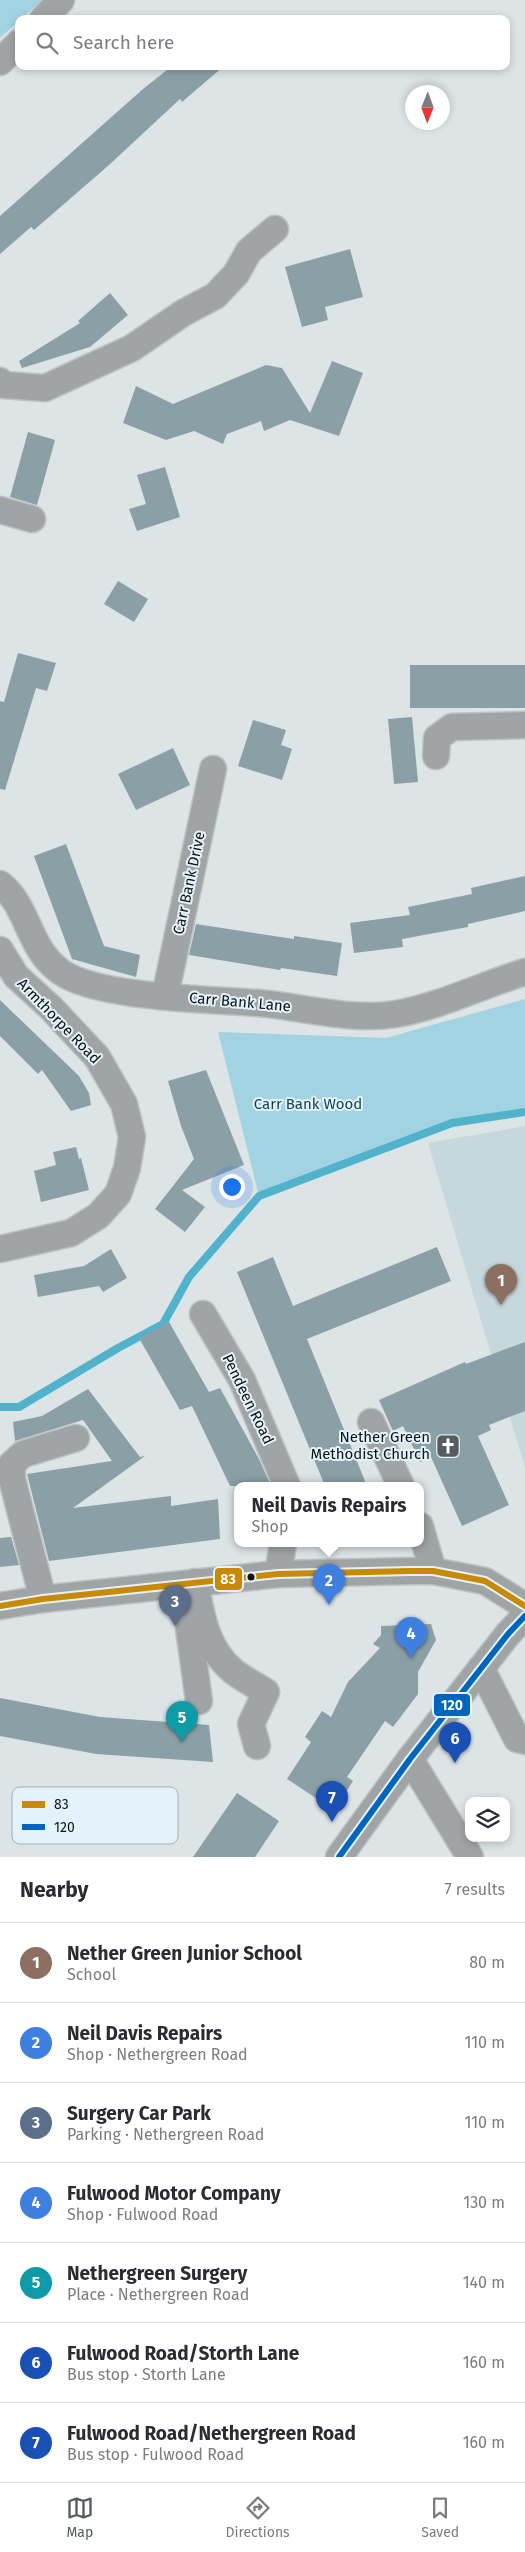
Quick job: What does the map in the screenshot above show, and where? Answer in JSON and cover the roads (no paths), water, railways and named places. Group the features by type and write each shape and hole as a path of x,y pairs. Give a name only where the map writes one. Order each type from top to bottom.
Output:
{"street":[{"path":"46,15 61,0"},
{"path":"0,62 15,47"},
{"path":"0,381 4,385 45,388 132,348 183,313 215,296 236,274 249,251 275,229"},
{"path":"0,510 32,519"},
{"path":"436,756 437,738 452,727 525,725"},
{"name":"Carr Bank Drive","path":"165,996 213,769"},
{"name":"Carr Bank Lane","path":"0,884 13,895 45,960 63,974 83,982 114,990 224,1000 349,1015 394,1014 433,1006 525,972"},
{"name":"Armthorpe Road","path":"0,950 16,976 51,1008 97,1057 124,1104 132,1137 127,1168 118,1194 98,1216 71,1233 0,1249"},
{"name":"Pendeen Road","path":"204,1314 242,1380 285,1482"},
{"path":"371,1422 399,1482"},
{"path":"43,1599 12,1479 12,1464 23,1454 76,1438"},
{"path":"424,1540 433,1571"},
{"path":"278,1574 282,1547"},
{"path":"0,1606 43,1599 278,1574 433,1571 485,1581 525,1606"},
{"path":"189,1583 199,1702"},
{"path":"189,1583 202,1621 215,1650 232,1670 266,1692 251,1724 257,1746"},
{"path":"339,1857 410,1759 480,1668 525,1616"},
{"path":"480,1668 518,1739 525,1740"},
{"path":"410,1759 470,1857"}],"waterway":[{"path":"0,1407 19,1407 118,1348 163,1324 189,1277 259,1196 452,1123 525,1112"}],"place":[{"name":"Nether Green Junior School","path":"501,1305"},
{"name":"Nether Green Methodist Church","path":"448,1446"},
{"name":"Neil Davis Repairs","path":"329,1605"},
{"name":"Surgery Car Park","path":"175,1626"},
{"name":"Fulwood Motor Company","path":"411,1658"},
{"name":"Nethergreen Surgery","path":"182,1742"},
{"name":"Fulwood Road/Storth Lane","path":"455,1763"},
{"name":"Fulwood Road/Nethergreen Road","path":"332,1822"}],"park label":[{"name":"Carr Bank Wood","path":"308,1104"}]}
